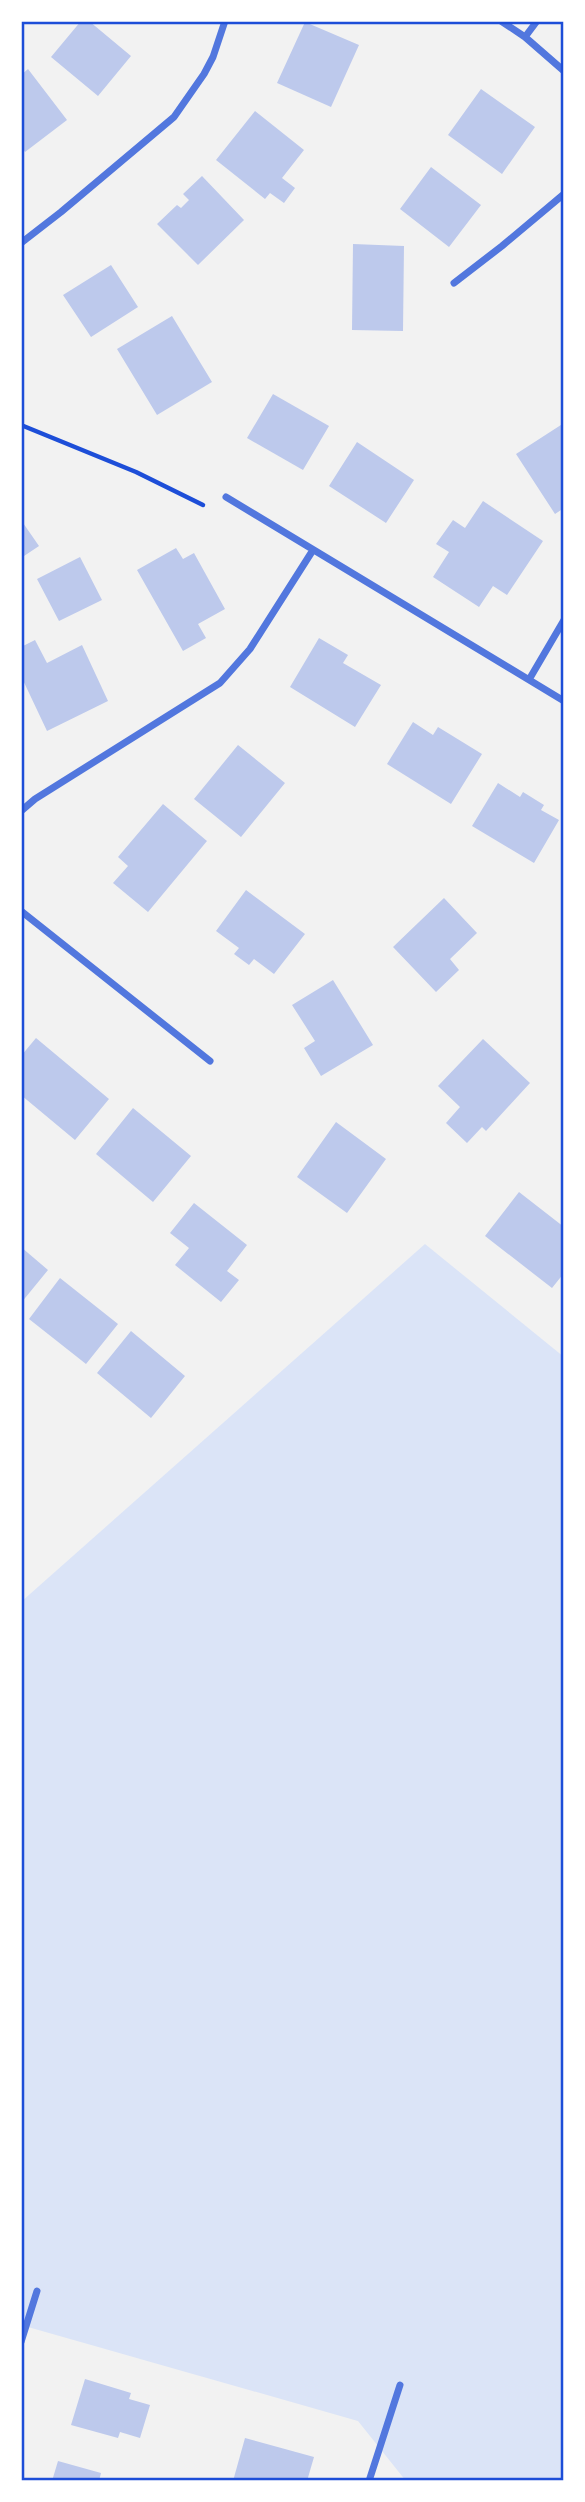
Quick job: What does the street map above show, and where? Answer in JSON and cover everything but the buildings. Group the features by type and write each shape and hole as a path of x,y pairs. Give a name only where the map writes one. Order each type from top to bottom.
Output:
{"street":[{"path":"21,243 174,117 204,74 225,21"},
{"path":"501,21 525,37 564,71"},
{"path":"525,37 537,21"},
{"path":"454,283 502,247 564,194"},
{"path":"226,497 530,678 564,701"},
{"path":"21,811 220,683 250,649 313,550"},
{"path":"530,678 564,620"},
{"path":"21,911 210,1061"},
{"path":"21,2342 37,2291"},
{"path":"369,2481 400,2385"}],"path":[{"path":"21,425 136,472 199,502 213,512 226,497"}],"shaded area":[{"path":"425,1244 564,1357 564,2481 406,2481 358,2421 21,2325 21,1602"}]}
